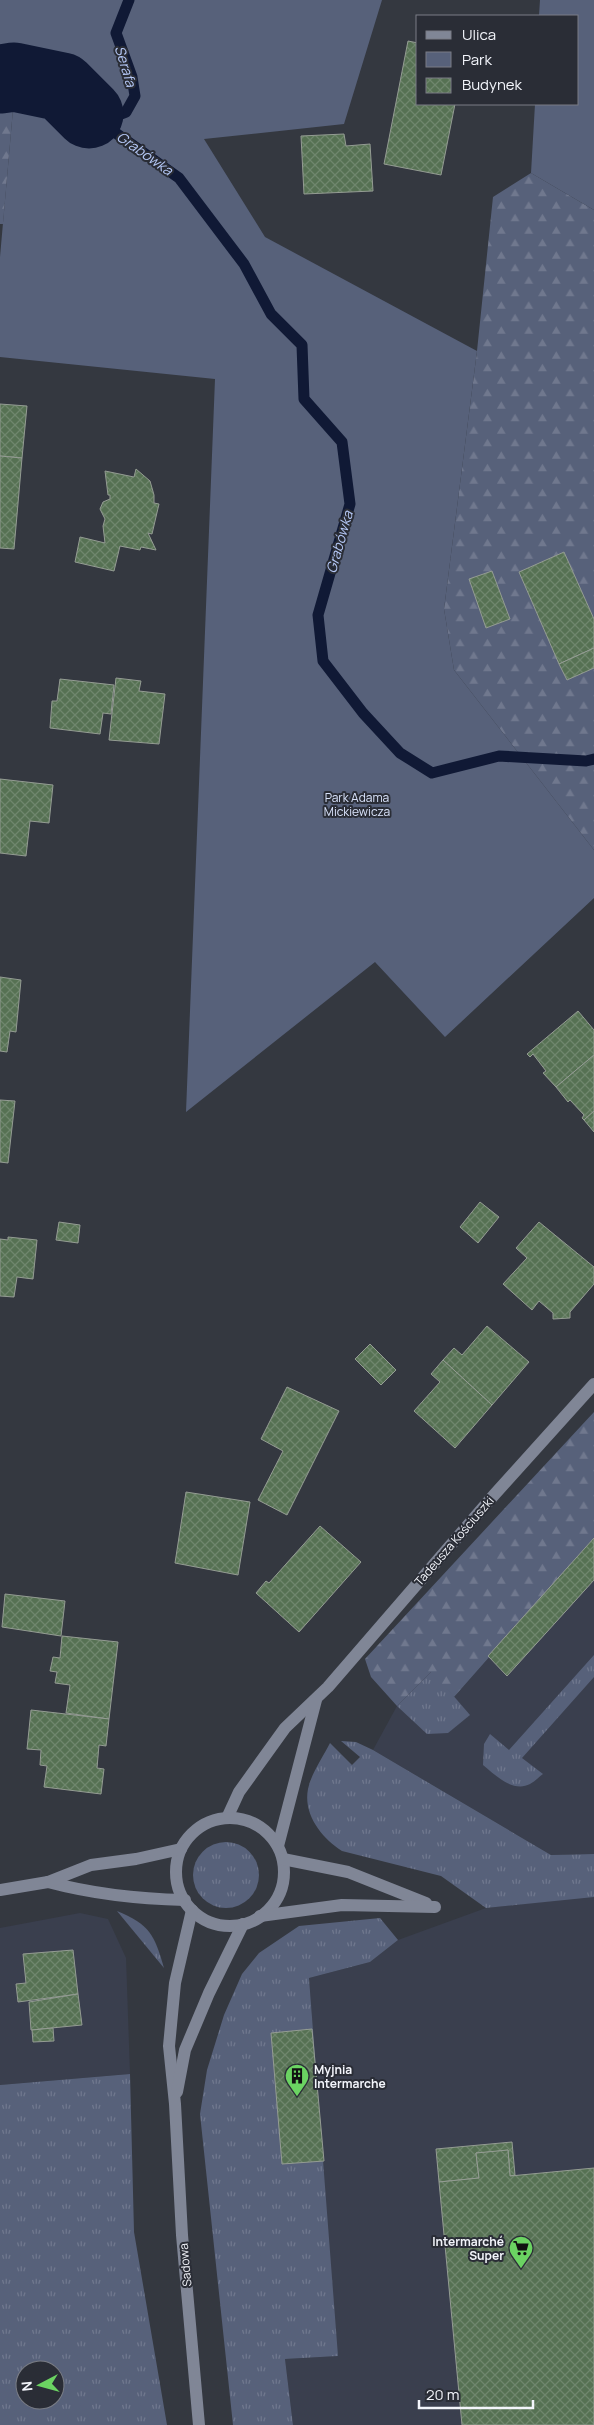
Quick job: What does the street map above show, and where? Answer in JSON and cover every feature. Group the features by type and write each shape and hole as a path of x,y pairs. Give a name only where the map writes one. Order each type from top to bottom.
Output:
{"street":[{"name":"Tadeusza Kościuszki","path":"227,1818 239,1792 260,1760 285,1728 316,1700 594,1384"},
{"name":"Tadeusza Kościuszki","path":"278,1846 316,1700"},
{"path":"227,1818 242,1819 256,1825 268,1834 278,1846 283,1859 284,1875 280,1891 272,1905 260,1916 243,1924 225,1925 207,1920 189,1905 176,1875 181,1849 192,1833 200,1827 208,1822 227,1818"},
{"path":"0,1890 48,1882 91,1865 136,1859 181,1849"},
{"path":"260,1916 342,1905 435,1907 348,1872 283,1859"},
{"path":"48,1882 78,1890 189,1905"},
{"name":"Sadowa","path":"189,1905 174,1983 168,2046 175,2104 182,2236 199,2425"},
{"name":"Sadowa","path":"175,2104 185,2050 209,1993 243,1924"}],"shaded area":[{"path":"594,1538 594,1854 551,1855 373,1750 397,1706 432,1671 454,1697"},
{"path":"594,1896 594,2425 293,2425 285,2359 337,2356 309,1978 370,1962 398,1940 486,1908"},
{"path":"80,1913 108,1919 126,1958 130,2074 0,2085 0,1928"}],"green space":[{"name":"Park Adama Mickiewicza","path":"0,0 382,0 344,124 204,139 265,237 477,351 444,609 454,670 594,850 594,898 445,1037 375,962 186,1112 215,379 0,357 0,257 14,98 13,65 0,44"},
{"path":"540,0 594,0 594,210 531,173 535,105 579,105 579,15 539,15"},
{"path":"0,44 13,65 14,98 3,224 0,224"},
{"path":"531,173 594,210 594,850 454,670 444,609 477,351 493,197"},
{"path":"594,1412 594,1538 454,1697 431,1672 397,1706 371,1677 365,1659"},
{"path":"594,1655 594,1677 522,1758 543,1774 530,1784 517,1786 505,1782 483,1765 484,1744 490,1734 509,1750"},
{"path":"432,1671 470,1715 448,1733 427,1734 397,1706"},
{"path":"341,1741 356,1742 373,1750 551,1855 594,1854 594,1897 486,1908 441,1876 342,1851 321,1833 311,1817 307,1799 312,1777 330,1743 352,1765 360,1757"},
{"path":"220,1842 232,1842 244,1847 254,1857 259,1869 257,1888 244,1903 232,1908 220,1908 208,1903 198,1893 193,1881 193,1869 198,1857 208,1847"},
{"path":"117,1911 137,1921 149,1932 157,1947 164,1968"},
{"path":"380,1918 398,1940 370,1962 309,1978 338,2356 285,2359 293,2425 233,2425 200,2114 207,2070 224,2015 242,1974 259,1953 299,1926"},
{"path":"130,2074 134,2232 167,2425 0,2425 0,2085"}],"building":[{"path":"408,41 416,43 416,105 455,105 441,175 384,164"},
{"path":"344,134 346,146 370,144 373,191 304,194 301,136"},
{"path":"0,404 27,406 22,458 0,456"},
{"path":"0,456 22,458 14,549 0,548"},
{"path":"136,469 150,481 154,503 159,504 152,534 148,533 156,550 141,547 140,550 120,546 114,571 75,562 80,537 105,543 103,526 105,519 100,509 103,502 110,499 110,495 108,495 105,471 134,477"},
{"path":"564,552 594,619 594,648 559,664 519,572"},
{"path":"492,571 510,619 486,628 469,579"},
{"path":"594,648 594,668 567,680 559,664"},
{"path":"116,678 141,681 139,691 165,694 159,744 109,740"},
{"path":"60,679 114,685 111,714 103,713 100,734 50,728 52,701 57,701"},
{"path":"0,779 53,785 49,823 30,821 26,856 0,853"},
{"path":"0,977 21,980 16,1032 10,1031 7,1052 0,1051"},
{"path":"578,1011 594,1030 594,1055 556,1087 543,1073 546,1071 533,1054 530,1057 527,1054"},
{"path":"594,1055 594,1111 584,1120 582,1118 584,1115 570,1100 568,1102 556,1087"},
{"path":"0,1100 15,1101 8,1163 0,1162"},
{"path":"594,1111 594,1132 584,1120"},
{"path":"480,1202 499,1217 478,1243 460,1227"},
{"path":"59,1222 80,1225 78,1243 56,1240"},
{"path":"539,1222 594,1267 594,1284 570,1312 570,1318 553,1319 553,1313 539,1301 532,1310 503,1284 527,1258 516,1248"},
{"path":"8,1237 37,1240 33,1279 17,1277 14,1297 0,1296 0,1239 8,1240"},
{"path":"487,1326 529,1362 492,1405 443,1360 454,1348 462,1355"},
{"path":"370,1344 396,1370 381,1385 355,1359"},
{"path":"443,1360 492,1405 455,1448 414,1411 440,1382 431,1374"},
{"path":"287,1387 339,1411 287,1515 258,1500 283,1451 261,1439"},
{"path":"186,1492 250,1502 238,1575 175,1563"},
{"path":"320,1526 361,1562 299,1632 256,1593 266,1581 269,1583"},
{"path":"594,1538 594,1580 507,1676 488,1656"},
{"path":"5,1594 65,1601 61,1636 2,1627"},
{"path":"62,1636 118,1642 109,1719 66,1713 70,1685 55,1683 57,1672 50,1671 53,1657 60,1658"},
{"path":"31,1710 109,1719 106,1746 99,1745 97,1768 104,1769 101,1794 44,1787 47,1766 40,1765 41,1750 27,1749"},
{"path":"73,1950 78,1994 18,2002 16,1984 26,1983 23,1954"},
{"path":"78,1994 82,2025 31,2030 29,2002"},
{"path":"53,2028 54,2041 33,2042 32,2030"},
{"name":"Myjnia Intermarche","path":"312,2029 324,2161 282,2164 271,2033"},
{"path":"512,2142 515,2175 510,2176 508,2150 476,2153 479,2178 439,2182 436,2149"},
{"name":"Intermarché Super","path":"508,2150 510,2176 594,2168 594,2425 462,2425 439,2182 479,2178 476,2153"}],"waterway":[{"name":"Serafa","path":"94,115 108,119 126,112 135,96 132,77 116,33 129,0"},
{"name":"Serafa","path":"0,79 14,77 62,87 89,114"},
{"name":"Grabówka","path":"89,114 179,178 244,264 271,314 302,345 304,399 342,442 350,504 318,615 323,661 363,713 400,753 432,773 499,756 586,761 594,759"}],"place":[{"name":"Myjnia Intermarche","path":"297,2097"},
{"name":"Intermarché Super","path":"521,2269"}]}
